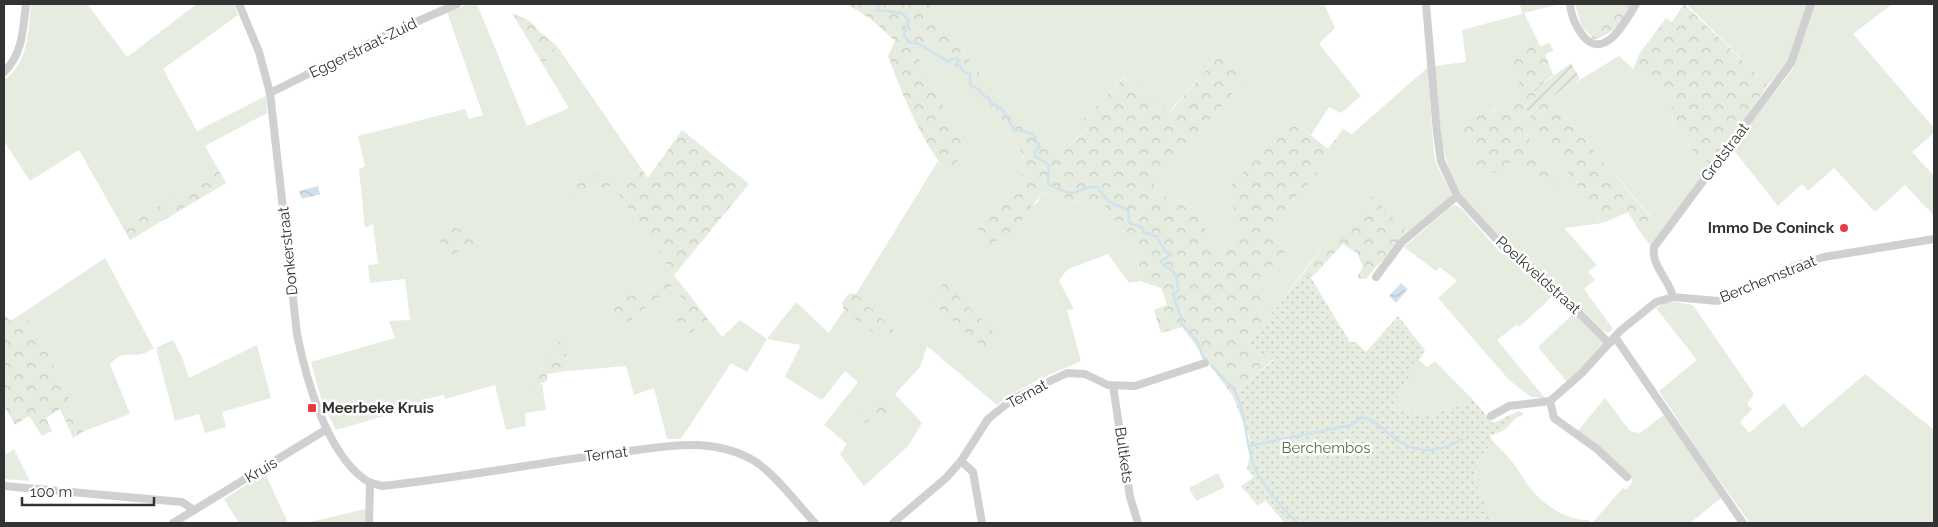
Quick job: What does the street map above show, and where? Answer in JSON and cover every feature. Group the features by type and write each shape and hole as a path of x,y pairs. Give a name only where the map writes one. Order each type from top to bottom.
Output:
{"street":[{"path":"4,72 14,60 21,45 26,4"},
{"name":"Donkerstraat","path":"239,4 259,52 270,92 297,334 315,400 339,451 355,472 370,483"},
{"name":"Eggerstraat-Zuid","path":"270,92 378,39 457,4"},
{"name":"Poelkveldstraat","path":"1426,4 1436,134 1441,162 1457,196 1508,252 1538,272 1606,340 1613,340"},
{"path":"1570,4 1577,28 1586,40 1596,44 1606,43 1616,34 1636,4"},
{"name":"Grotstraat","path":"1673,297 1672,289 1652,258 1654,247 1791,64 1811,4"},
{"path":"1376,277 1402,242 1457,196"},
{"name":"Berchemstraat","path":"1550,401 1582,373 1626,326 1656,302 1673,297 1718,301 1729,298 1806,261 1934,240"},
{"path":"1613,340 1743,523"},
{"name":"Ternat","path":"893,523 946,478 961,461 988,419 1014,398 1067,373 1085,374 1113,386 1135,386 1205,363"},
{"name":"Bultkets","path":"1113,386 1130,497 1138,523"},
{"path":"1491,416 1509,406 1550,401 1554,418 1598,450 1627,477"},
{"name":"Kruis","path":"173,523 327,429"},
{"name":"Ternat","path":"370,483 382,486 672,446 696,445 735,451 753,459 774,478 815,523"},
{"path":"961,461 973,472 982,523"},
{"path":"369,523 370,483"},
{"path":"4,486 182,502 194,510"}],"green space":[{"path":"31,4 87,4 127,57 197,4 234,4 238,15 163,69 197,131 266,96 267,113 205,146 226,183 130,240 79,150 30,181 4,141 4,80 12,73 23,56 28,35"},
{"path":"469,4 477,4 527,126 569,108 543,65 557,46 641,168 618,193 674,275 645,294 635,292 611,309 630,321 672,285 687,306 689,335 708,319 722,337 740,320 767,339 747,372 731,363 681,439 667,439 654,388 634,395 626,366 568,371 565,347 534,385 542,384 546,410 525,413 526,426 506,430 495,385 445,399 444,395 421,400 422,405 336,430 322,402 311,362 395,338 389,321 410,320 405,279 370,283 368,265 378,264 373,224 365,228 359,169 365,166 358,136 465,109 469,119 483,115 447,12"},
{"path":"847,4 930,4 948,33 1002,101 1056,158 1082,134 1075,127 1127,75 1170,112 1222,51 1248,75 1154,185 1157,192 1195,209 1214,246 1230,244 1240,233 1229,188 1292,120 1328,149 1343,129 1352,134 1269,227 1285,252 1257,282 1267,320 1247,345 1274,359 1232,395 1182,327 1161,333 1154,310 1167,305 1161,288 1140,281 1136,245 1119,227 1105,206 1088,201 1067,200 1042,192 1039,198 1026,211 1020,228 989,245 979,234 978,227 985,214 1011,190 1025,171 1025,159 994,109 957,65 927,41 917,55 966,148 949,174 929,147 900,87 888,56 895,41 872,20"},
{"path":"930,4 1324,4 1335,28 1319,44 1361,96 1341,113 1329,107 1311,135 1292,120 1240,233 1230,244 1214,246 1195,209 1157,192 1154,185 1247,76 1222,51 1169,112 1126,75 1076,127 1082,133 1056,159 1002,101 948,33"},
{"path":"1520,4 1560,4 1524,13 1534,33 1524,36 1528,46 1524,90 1490,113 1483,104 1515,159 1544,189 1558,180 1518,122 1529,114 1603,223 1564,228 1597,265 1588,272 1595,280 1584,289 1613,329 1608,333 1602,330 1543,271 1510,248 1463,197 1449,169 1442,144 1434,66 1466,62 1462,30 1522,14"},
{"path":"1575,4 1619,4 1603,27 1591,36 1582,27"},
{"path":"1619,4 1633,4 1612,30 1593,40 1591,36 1603,27"},
{"path":"1684,4 1768,85 1712,166 1692,150 1678,129 1673,129 1672,106 1633,69 1640,53 1666,18 1672,22"},
{"path":"1686,4 1808,4 1787,64 1768,85"},
{"path":"1814,4 1892,4 1853,34 1934,128 1934,133 1912,152 1934,176 1934,216 1905,185 1875,212 1834,168 1808,191 1802,184 1778,206 1732,148 1793,69"},
{"path":"512,13 530,21 557,46 543,65"},
{"path":"1534,33 1540,46 1550,43 1553,51 1545,54 1553,75 1534,90 1537,96 1524,106 1529,114 1550,98 1651,218 1638,229 1628,212 1603,223 1529,115 1518,122 1559,181 1544,189 1515,159 1497,173 1480,171 1470,160 1479,148 1458,130 1483,103 1491,113 1523,90 1505,56 1528,46 1524,35"},
{"path":"927,41 957,65 994,109 1025,160 1025,171 1011,190 985,214 979,234 989,244 1004,237 1029,207 1038,202 1042,192 1067,200 1088,201 1105,206 1119,227 1136,245 1140,281 1129,283 1108,254 1066,271 1059,281 1074,309 1067,310 1081,361 1027,386 997,405 927,346 920,367 895,394 922,423 908,446 864,486 840,454 847,444 824,425 858,382 845,371 822,400 785,377 801,345 767,339 796,302 829,333 844,310 884,342 894,330 856,294 938,161 948,173 966,148 917,55"},
{"path":"1619,56 1672,106 1673,129 1678,129 1692,150 1712,166 1650,245 1638,229 1651,217 1550,98"},
{"path":"1571,63 1580,79 1529,114 1524,106 1537,96 1534,90"},
{"path":"1428,67 1436,163 1452,196 1410,235 1372,196 1336,238 1332,234 1267,320 1256,282 1285,252 1269,227 1352,134"},
{"path":"682,130 749,184 674,275 618,193 641,168 648,178"},
{"path":"219,171 226,183 130,240 123,227"},
{"path":"606,171 612,184 575,201 569,188"},
{"path":"1372,196 1410,235 1366,279 1358,279 1358,275 1363,267 1357,253 1343,244 1311,278 1305,271 1332,234 1336,238"},
{"path":"1455,205 1461,208 1500,252 1537,278 1555,294 1519,327 1516,325 1497,340 1545,398 1531,397 1509,380 1438,298 1457,281 1440,267 1436,271 1404,247"},
{"path":"439,224 491,238 442,259"},
{"path":"105,258 154,349 142,354 122,355 110,364 130,414 84,431 49,355 23,313"},
{"name":"Berchembos","path":"1305,271 1350,342 1356,342 1366,352 1398,316 1425,350 1391,409 1427,416 1473,400 1493,423 1519,411 1524,414 1520,417 1518,416 1504,430 1490,436 1493,442 1478,460 1475,481 1493,523 1283,523 1265,500 1258,506 1241,486 1254,477 1247,469 1250,454 1249,436 1232,395 1274,360 1247,345"},
{"path":"674,275 708,319 689,335 674,317 687,306 672,285 630,321 620,325 610,319 611,309 635,292 645,294"},
{"path":"946,276 958,283 954,292 998,336 985,349 933,304"},
{"path":"850,293 856,294 894,330 884,342 844,310 842,302"},
{"path":"1669,301 1693,305 1754,394 1747,404 1752,409 1740,422 1749,433 1784,403 1802,428 1865,374 1934,430 1934,523 1750,523 1704,459 1659,391 1697,360 1656,308"},
{"path":"23,313 49,355 84,431 73,438 60,409 46,418 52,431 42,436 29,416 15,425 4,406 4,318 6,316 10,321"},
{"path":"1574,313 1604,343 1604,347 1568,383 1538,347"},
{"path":"173,340 182,357 189,378 257,345 271,398 222,412 226,427 205,433 199,414 175,421 156,348"},
{"path":"561,340 565,347 568,371 547,374 547,381 533,386 532,375"},
{"path":"1419,360 1427,367 1435,361 1473,400 1427,416 1391,409"},
{"path":"1605,398 1630,431 1640,433 1665,414 1721,498 1690,523 1592,523 1623,488 1626,490 1633,481 1614,461 1577,432"},
{"path":"885,405 888,414 871,419 863,424 855,417 857,413"},
{"path":"1493,442 1517,468 1530,488 1548,506 1563,514 1588,520 1591,523 1493,523 1475,481 1478,460"},
{"path":"14,449 30,481 4,479 4,450 7,454"},
{"path":"265,473 288,523 239,523 224,499"},
{"path":"1218,473 1225,487 1196,501 1189,488"},
{"path":"365,509 365,523 306,523"}],"water":[{"path":"318,186 320,194 302,199 299,191"},
{"path":"1401,283 1408,289 1396,303 1389,296"}],"waterway":[{"path":"879,4 877,10 902,13 909,21 904,35 909,42 919,44 949,62 958,58 958,62 955,65 960,66 964,72 970,74 970,85 989,98 990,103 1001,108 1014,129 1033,134 1040,147 1035,150 1035,156 1049,165 1048,184 1070,193 1090,187 1097,187 1109,202 1128,210 1129,223 1141,227 1144,232 1157,237 1165,251 1171,255 1161,261 1176,277 1178,291 1173,294 1181,323 1197,341 1203,357 1207,361"},
{"path":"1212,366 1231,386 1237,397 1243,416 1251,457 1262,481 1273,497 1298,523"},
{"path":"1249,446 1351,425 1362,417 1375,422 1399,441 1416,449 1434,450 1462,439"}],"place":[{"name":"Immo De Coninck","path":"1844,228"},
{"name":"Meerbeke Kruis","path":"312,408"}]}
